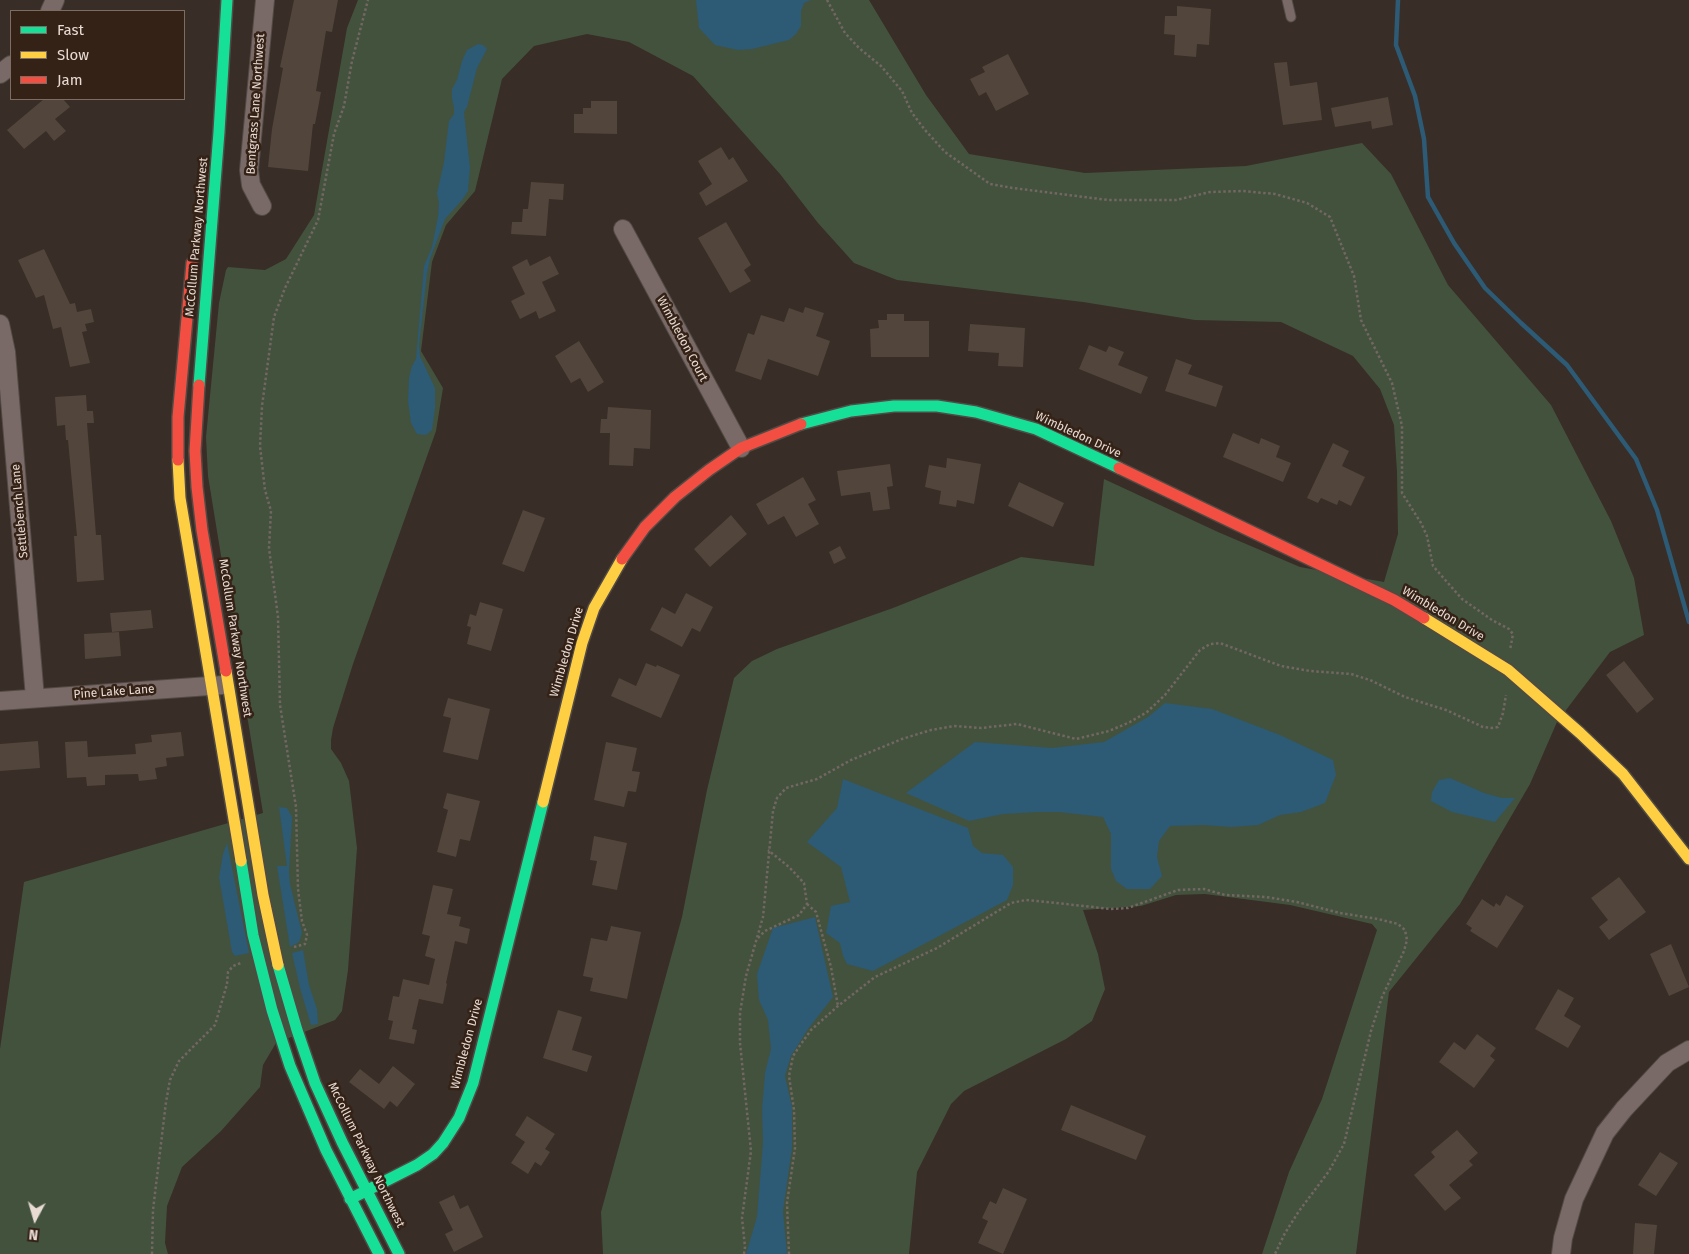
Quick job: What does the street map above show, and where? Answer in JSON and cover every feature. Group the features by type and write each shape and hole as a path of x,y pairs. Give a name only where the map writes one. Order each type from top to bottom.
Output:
{"street":[{"name":"McCollum Parkway Northwest","path":"227,0 219,132 196,416 195,451 202,530 263,895 276,953 297,1030 316,1083 335,1128 399,1254"},
{"name":"Bentgrass Lane Northwest","path":"262,206 251,185 249,170 265,0"},
{"path":"0,74 10,66"},
{"name":"Wimbledon Court","path":"623,229 742,448"},
{"name":"McCollum Parkway Northwest","path":"194,248 178,417 178,466 182,512 253,935 272,1010 290,1066 314,1125 379,1254"},
{"name":"Settlebench Lane","path":"0,324 6,352 35,698"},
{"name":"Wimbledon Drive","path":"350,1199 417,1165 433,1154 443,1143 459,1118 473,1083 582,642 594,608 618,563 645,528 675,497 709,470 742,448 810,421 851,411 894,406 937,406 976,412 1036,429 1394,600 1508,670 1580,733 1622,774 1689,859"},
{"name":"Pine Lake Lane","path":"0,701 228,684"},
{"path":"1560,1254 1574,1199 1605,1133 1624,1109 1667,1063 1689,1050"}],"lane":[{"path":"1287,0 1291,17"}],"path":[{"path":"276,953 305,944 307,935 302,921 298,889 296,807 280,705 278,617 269,548 271,511 260,446 262,406 274,317 284,288 318,220 334,134 344,106 352,61 368,0"},
{"path":"827,0 845,33 859,48 881,66 902,91 912,113 925,130 945,152 990,184 1022,190 1108,200 1176,200 1210,192 1243,191 1275,194 1307,203 1330,217 1354,276 1362,320 1392,383 1402,426 1402,492 1427,536 1433,566 1462,599 1492,620 1509,629 1513,634 1510,652"},
{"path":"744,1254 742,1218 751,1151 740,1044 740,1013 746,976 758,938 766,891 768,850 776,798 786,788 817,779 851,760 902,739 931,730 954,726 981,728 1016,724 1076,738 1109,731 1138,717 1166,695 1200,650 1210,644 1220,643 1281,666 1310,671 1352,674 1370,680 1405,698 1446,710 1483,727 1498,727 1507,692"},
{"path":"768,850 789,867 804,883 807,904 816,912 831,967 838,1006"},
{"path":"789,1254 787,1203 795,1148 794,1110 789,1076 793,1056 811,1030 875,977 938,948 1000,908 1012,903 1026,900 1110,909 1128,908 1178,890 1204,890 1225,895 1266,897 1297,902 1340,913 1356,914 1398,924 1405,930 1404,951 1382,997 1371,1031 1344,1144 1329,1171 1285,1233 1275,1254"},
{"path":"758,938 765,931 799,915 807,904"},
{"path":"152,1254 153,1210 170,1080 179,1062 215,1025 226,990 228,972 233,966 258,957"}],"green space":[{"path":"358,0 869,0 926,95 969,154 1085,173 1246,166 1362,143 1391,174 1448,285 1551,405 1611,521 1634,578 1644,635 1610,652 1557,722 1530,784 1460,904 1389,992 1356,1254 1262,1254 1289,1172 1322,1099 1377,930 1372,924 1290,905 1205,894 1176,895 1141,906 1083,910 1098,954 1105,989 1092,1021 1066,1039 964,1091 951,1104 917,1172 909,1254 603,1254 601,1212 682,917 707,790 734,678 752,661 777,649 893,608 1021,557 1094,566 1104,479 1218,532 1300,567 1384,582 1398,534 1394,425 1380,389 1353,356 1281,322 1195,320 1083,302 897,280 854,263 818,223 780,174 693,76 629,42 587,34 534,46 502,79 475,191 446,225 432,262 421,351 443,388 436,431 353,664 331,740 331,749 341,763 349,781 357,848 348,970 342,1011 335,1020 276,1043 263,1065 260,1087 221,1131 182,1167 167,1206 165,1243 168,1254 0,1254 0,1049 24,882 263,813 208,476 206,437 219,303 228,267 265,270 286,259 314,215 347,28"}],"water":[{"path":"696,0 811,0 804,3 801,11 801,26 789,40 752,49 738,50 715,45 699,28"},
{"path":"478,44 483,45 487,49 477,68 464,112 470,168 468,191 445,219 430,259 427,273 419,345 420,356 435,388 435,408 432,430 426,435 417,434 411,423 408,401 409,378 416,359 424,266 432,247 438,217 439,203 437,193 444,162 449,121 454,114 452,89 467,50"},
{"path":"1165,703 1212,709 1280,735 1333,760 1336,775 1325,803 1301,812 1280,815 1258,825 1231,827 1204,825 1170,826 1159,841 1157,857 1162,876 1150,889 1127,889 1116,881 1111,869 1111,834 1103,817 1059,812 1038,812 1003,814 969,821 906,793 975,742 1052,748 1104,742 1148,717"},
{"path":"1450,778 1484,793 1502,798 1515,798 1495,822 1452,812 1431,801 1432,792 1439,780"},
{"path":"843,779 968,828 973,846 982,853 1003,855 1013,867 1013,885 1007,900 873,971 847,964 840,943 826,933 831,906 850,902 841,867 807,842 837,808"},
{"path":"279,807 287,808 292,817 290,884 302,933 299,942 290,947 277,866 287,866"},
{"path":"227,843 249,953 235,956 232,952 219,877"},
{"path":"815,917 833,997 808,1029 791,1056 785,1076 792,1107 792,1148 783,1211 787,1254 746,1254 757,1217 763,1143 762,1109 765,1073 771,1049 768,1020 759,1000 757,974 773,928"},
{"path":"303,950 309,985 317,1009 318,1024 311,1025 292,953"}],"building":[{"path":"294,0 338,0 332,32 326,31 316,91 321,92 315,124 313,124 308,171 268,167 272,129 283,68 280,67"},
{"path":"1177,6 1211,9 1209,45 1197,44 1196,57 1174,55 1175,35 1164,34 1165,16 1177,16"},
{"path":"1008,54 1029,94 996,111 986,92 979,96 970,79 985,72 982,67"},
{"path":"1287,62 1290,86 1317,82 1322,120 1283,125 1274,63"},
{"path":"1388,97 1393,125 1372,129 1371,121 1335,127 1331,108"},
{"path":"43,100 64,100 70,107 55,119 66,131 54,141 46,131 24,149 7,130"},
{"path":"591,101 617,101 617,134 574,133 574,114 583,114 583,108 591,108"},
{"path":"721,147 729,160 733,157 748,181 706,206 699,193 712,184 698,161"},
{"path":"531,182 564,184 563,200 549,199 546,236 511,234 512,222 522,222 523,209 528,209"},
{"path":"726,222 751,265 744,270 751,281 730,293 698,238"},
{"path":"44,249 70,304 75,303 77,312 91,309 94,322 85,324 87,331 82,332 90,363 70,367 61,327 53,329 44,295 36,298 18,260"},
{"path":"550,256 559,274 542,282 556,311 539,319 536,311 520,319 511,301 525,294 512,267 527,259 530,266"},
{"path":"805,307 824,313 816,336 830,341 818,376 768,359 761,380 735,371 748,333 754,335 761,315 784,322 789,308 803,313"},
{"path":"887,314 904,314 904,321 929,321 929,357 871,357 870,329 879,328 878,320 887,320"},
{"path":"970,324 1025,328 1023,367 998,366 999,353 968,351"},
{"path":"579,341 604,382 588,392 580,378 571,383 555,356"},
{"path":"1089,345 1106,352 1109,346 1124,352 1118,365 1148,377 1141,394 1079,369"},
{"path":"1176,359 1192,365 1188,374 1223,386 1216,407 1165,391"},
{"path":"86,395 87,411 93,411 94,423 87,423 96,535 101,535 104,580 77,582 74,536 77,536 68,440 66,440 65,425 57,426 55,397"},
{"path":"608,407 651,410 650,449 634,448 633,466 609,465 610,433 600,433 601,419 607,419"},
{"path":"1233,433 1259,444 1261,438 1280,446 1276,457 1291,463 1283,482 1223,457"},
{"path":"1333,443 1349,451 1342,466 1365,477 1351,506 1339,500 1337,505 1321,498 1318,503 1307,498"},
{"path":"947,458 981,464 974,504 957,500 956,507 939,504 941,491 925,487 929,465 946,468"},
{"path":"890,464 893,486 887,487 890,509 873,511 870,492 841,496 837,471"},
{"path":"803,477 816,500 808,504 819,524 796,537 784,516 768,525 756,504"},
{"path":"1019,482 1064,503 1053,527 1008,506"},
{"path":"523,510 545,518 524,572 502,564"},
{"path":"731,515 747,534 710,567 694,549"},
{"path":"840,546 846,558 834,564 829,552"},
{"path":"686,593 713,607 700,632 692,628 682,647 650,630 662,607 675,614"},
{"path":"480,602 503,609 491,651 467,644 471,627 467,626 470,614 476,616"},
{"path":"151,610 153,628 112,632 110,613"},
{"path":"119,632 121,656 85,659 84,634"},
{"path":"1624,661 1654,699 1637,713 1606,675"},
{"path":"646,663 656,667 657,665 680,675 661,718 611,696 619,678 636,686"},
{"path":"448,698 490,709 478,760 443,752 451,718 443,716"},
{"path":"181,732 184,756 166,758 167,766 155,768 157,779 139,781 138,774 105,775 105,785 87,786 86,777 67,778 65,742 87,741 88,757 136,754 135,744 152,742 151,735"},
{"path":"38,741 40,768 0,771 0,744"},
{"path":"606,742 637,748 632,771 640,772 636,792 628,791 624,807 594,800"},
{"path":"447,793 480,801 470,841 460,839 456,857 437,852 448,810 443,808"},
{"path":"594,836 627,843 617,890 592,885 597,861 590,860"},
{"path":"1619,877 1646,912 1609,940 1599,927 1608,920 1591,898"},
{"path":"433,885 453,889 447,914 461,917 459,926 470,929 467,944 455,941 443,1004 419,999 412,1029 417,1030 414,1044 389,1039 393,1021 388,1020 393,996 399,997 403,979 429,985 435,959 425,956 430,936 422,934"},
{"path":"1506,895 1524,906 1497,948 1470,931 1472,928 1466,924 1482,899 1494,907 1496,903 1500,906"},
{"path":"611,926 641,932 627,999 590,991 593,978 583,976 591,938 607,941"},
{"path":"1671,944 1689,987 1669,996 1650,954"},
{"path":"1558,989 1574,998 1564,1016 1581,1026 1568,1048 1535,1029"},
{"path":"558,1010 582,1017 572,1050 592,1056 587,1072 543,1058"},
{"path":"1477,1034 1496,1048 1490,1056 1495,1060 1474,1088 1439,1062 1454,1042 1465,1050"},
{"path":"393,1066 415,1084 397,1107 390,1101 384,1109 349,1082 360,1069 379,1084"},
{"path":"1071,1105 1146,1136 1136,1160 1061,1130"},
{"path":"527,1116 555,1134 545,1149 550,1152 541,1166 535,1162 528,1174 511,1163 525,1142 515,1135"},
{"path":"1457,1130 1478,1153 1469,1161 1473,1165 1449,1185 1461,1198 1445,1211 1414,1175 1435,1157 1431,1152"},
{"path":"1660,1152 1678,1163 1656,1196 1638,1185"},
{"path":"1003,1188 1027,1199 1003,1254 978,1243 988,1221 982,1218 990,1201 996,1204"},
{"path":"454,1195 460,1209 468,1205 483,1237 454,1252 445,1234 453,1230 439,1202"},
{"path":"1635,1223 1657,1225 1654,1254 1633,1254"}],"waterway":[{"path":"1398,0 1396,45 1415,96 1424,139 1428,197 1454,243 1485,288 1567,365 1636,459 1657,510 1689,622"}],"traffic: fast":[{"path":"199,385 219,132 227,0"},
{"path":"801,424 851,411 894,406 937,406 976,412 1036,429 1119,468"},
{"path":"350,1199 417,1165 433,1154 443,1143 459,1118 473,1083 543,802"},
{"path":"241,861 253,935 272,1010 290,1066 326,1150 379,1254"},
{"path":"278,965 315,1083 342,1142 399,1254"}],"traffic: slow":[{"path":"178,460 180,498 241,861"},
{"path":"543,802 582,643 594,608 622,559"},
{"path":"1424,618 1508,670 1580,733 1623,774 1689,859"},
{"path":"226,671 263,895 278,965"}],"traffic: jam":[{"path":"178,460 178,417 192,263"},
{"path":"199,385 195,451 197,487 202,530 226,671"},
{"path":"622,559 645,527 675,497 709,470 741,448 801,424"},
{"path":"1119,468 1394,600 1424,618"}]}
